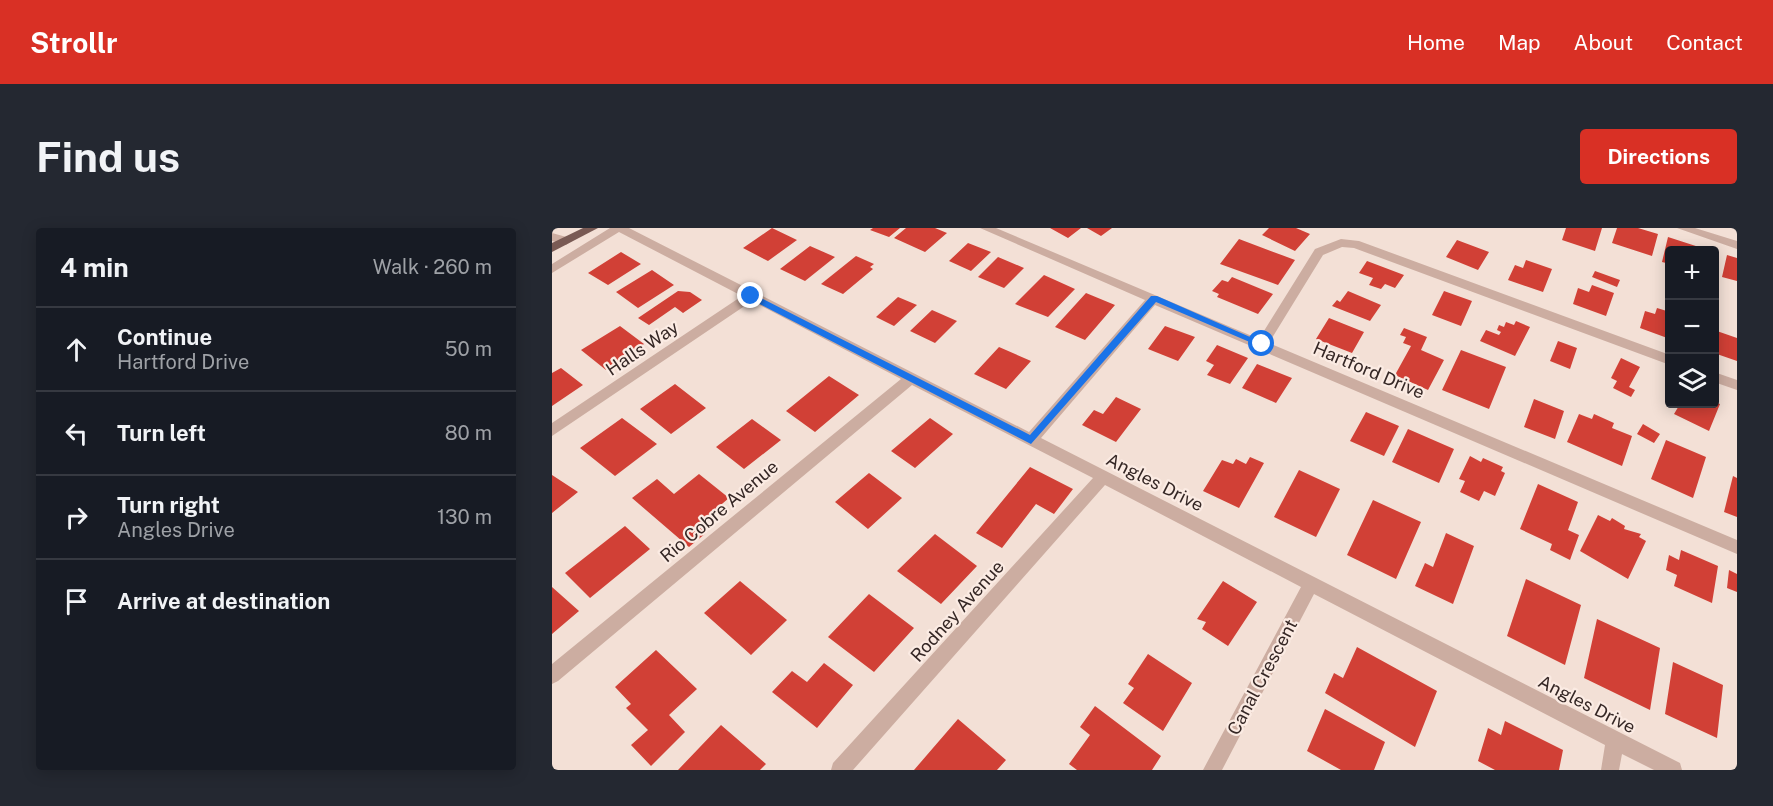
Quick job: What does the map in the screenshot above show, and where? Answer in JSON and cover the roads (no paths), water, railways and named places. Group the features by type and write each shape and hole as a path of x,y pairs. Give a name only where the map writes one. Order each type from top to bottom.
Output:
{"main road":[{"path":"552,248 592,228"}],"street":[{"path":"552,269 619,228"},
{"name":"Angles Drive","path":"619,228 1673,770"},
{"name":"Hartford Drive","path":"986,228 1737,547"},
{"path":"1683,228 1737,245"},
{"path":"552,237 566,241"},
{"path":"1262,344 1319,252 1328,246 1355,244 1665,358"},
{"name":"Halls Way","path":"552,430 751,296"},
{"path":"1031,440 1154,298"},
{"name":"Rio Cobre Avenue","path":"552,675 911,378"},
{"path":"1719,379 1737,386"},
{"name":"Rodney Avenue","path":"840,770 1103,477"},
{"name":"Canal Crescent","path":"1212,770 1311,584"},
{"path":"1610,770 1615,740"}]}
